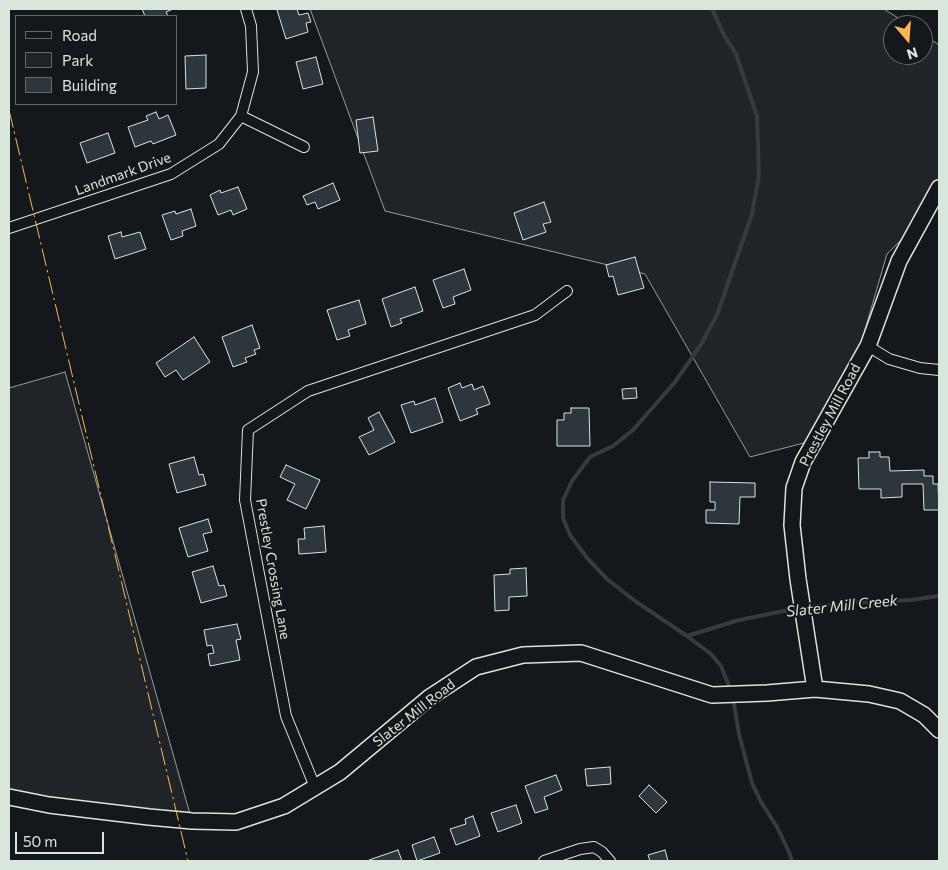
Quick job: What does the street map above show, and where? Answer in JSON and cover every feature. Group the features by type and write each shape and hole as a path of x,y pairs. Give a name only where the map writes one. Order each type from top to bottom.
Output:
{"street":[{"name":"Landmark Drive","path":"9,228 172,174 219,144 241,116 253,72 252,26 246,9"},
{"path":"241,116 304,147"},
{"name":"Prestley Mill Road","path":"815,688 798,579 792,525 794,488 803,462 868,346 899,261 939,188"},
{"name":"Prestley Crossing Lane","path":"315,787 286,716 245,500 248,430 308,391 535,315 567,291"},
{"path":"868,346 889,359 920,368 939,370"},
{"name":"Slater Mill Road","path":"9,797 49,805 149,817 192,821 236,822 284,806 340,772 430,696 476,667 523,655 581,653 712,695 767,693 815,688 869,694 900,701 924,716 939,730"},
{"path":"544,861 580,849 594,847 602,852 610,861"}],"green space":[{"path":"310,9 884,9 893,15 883,15 883,65 933,65 933,41 939,45 939,193 929,212 887,254 858,354 815,440 750,457 645,274 385,211"},
{"path":"65,372 192,821 9,795 9,388"}],"building":[{"path":"142,9 171,10 166,12 168,15 145,15"},
{"path":"297,9 299,15 308,13 311,22 306,23 308,32 286,39 277,10"},
{"path":"206,55 206,88 186,89 185,56"},
{"path":"316,57 323,84 303,89 296,62"},
{"path":"156,112 159,119 168,115 176,135 153,144 151,141 135,147 128,127 148,120 146,116"},
{"path":"373,117 378,151 360,153 356,120"},
{"path":"108,133 115,153 87,163 80,143"},
{"path":"333,183 340,200 318,209 315,202 307,205 303,196"},
{"path":"238,187 247,209 233,215 231,210 218,215 210,195 220,190 221,193"},
{"path":"544,202 551,222 543,224 546,232 523,240 514,213"},
{"path":"191,209 196,226 182,231 183,236 171,240 162,215 175,211 176,214"},
{"path":"121,232 122,237 140,232 146,249 115,259 108,236"},
{"path":"635,257 644,288 618,295 613,276 609,277 606,265"},
{"path":"464,269 471,290 453,297 455,304 443,308 433,280"},
{"path":"415,287 423,311 400,319 402,323 391,327 382,299"},
{"path":"359,300 366,324 348,330 350,336 337,340 327,310"},
{"path":"252,325 260,348 254,350 256,354 245,358 247,362 233,367 222,337"},
{"path":"194,337 210,362 183,380 176,370 165,377 156,363"},
{"path":"460,383 462,388 472,384 474,390 483,386 490,404 476,409 478,414 460,421 448,388"},
{"path":"636,388 637,398 623,399 622,389"},
{"path":"435,398 443,422 411,433 401,405 414,401 415,405"},
{"path":"571,408 589,408 590,446 557,446 557,420 564,420 564,413 571,413"},
{"path":"379,412 395,442 369,455 359,437 374,430 368,418"},
{"path":"869,452 880,452 880,457 889,457 890,471 924,470 924,476 933,476 933,484 938,484 939,510 924,510 923,484 902,484 902,497 881,498 881,489 859,489 858,458 869,458"},
{"path":"194,457 199,475 203,474 206,485 177,493 169,464"},
{"path":"286,465 320,480 306,509 287,500 295,484 280,477"},
{"path":"710,482 755,483 755,497 740,497 739,524 706,523 706,510 715,510 715,502 710,502"},
{"path":"208,519 212,532 203,534 208,551 188,557 179,528"},
{"path":"324,526 326,552 299,554 298,539 305,539 304,528"},
{"path":"213,566 219,586 224,585 227,596 201,603 192,572"},
{"path":"526,568 527,596 509,597 509,610 495,611 494,575 510,574 510,569"},
{"path":"237,624 241,639 236,640 240,660 210,666 208,654 214,653 212,645 207,646 204,630"},
{"path":"610,767 611,784 587,786 585,769"},
{"path":"556,775 562,790 544,797 548,809 535,813 525,786"},
{"path":"649,785 667,802 656,813 639,796"},
{"path":"516,805 522,823 498,832 491,813"},
{"path":"473,816 480,836 456,845 450,829 466,824 465,819"},
{"path":"434,837 440,853 417,861 412,845"},
{"path":"398,850 402,861 369,860"},
{"path":"665,850 668,861 650,861 648,855"}],"waterway":[{"path":"712,9 724,35 736,54 757,116 759,175 752,214 717,315 700,346 675,382 633,430 613,446 590,457 572,481 563,500 563,518 570,535 588,559 607,579 711,654 721,666 731,691"},
{"name":"Slater Mill Creek","path":"806,607 911,600 939,596"},
{"name":"Slater Mill Creek","path":"687,636 739,620 799,608"},
{"path":"733,698 739,734 752,783 761,802 777,827 792,861"}],"power":[{"path":"9,110 188,861"}]}
